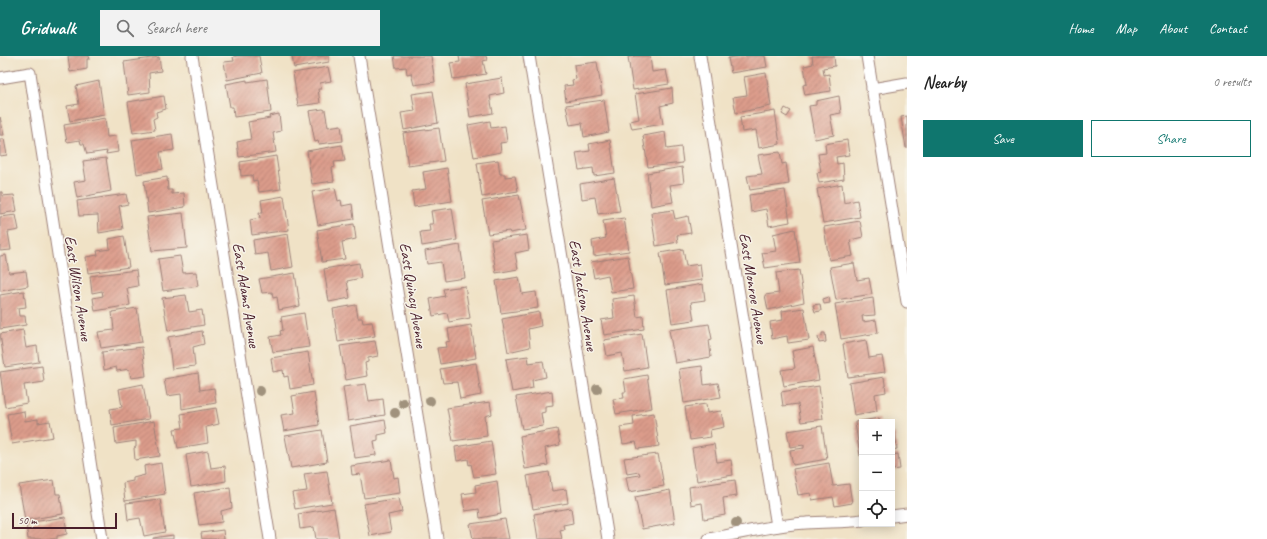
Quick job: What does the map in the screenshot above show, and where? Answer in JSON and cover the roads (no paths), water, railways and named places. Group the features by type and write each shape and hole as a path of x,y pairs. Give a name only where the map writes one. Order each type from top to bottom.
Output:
{"street":[{"name":"East Adams Avenue","path":"192,56 270,539"},
{"name":"East Quincy Avenue","path":"359,56 437,539"},
{"name":"East Jackson Avenue","path":"529,56 608,539"},
{"name":"East Monroe Avenue","path":"700,56 777,526"},
{"path":"867,56 907,302"},
{"name":"East Wilson Avenue","path":"0,78 30,73 102,539"},
{"path":"872,89 907,83"},
{"path":"895,516 907,514"},
{"path":"709,539 777,526 859,521"}]}
